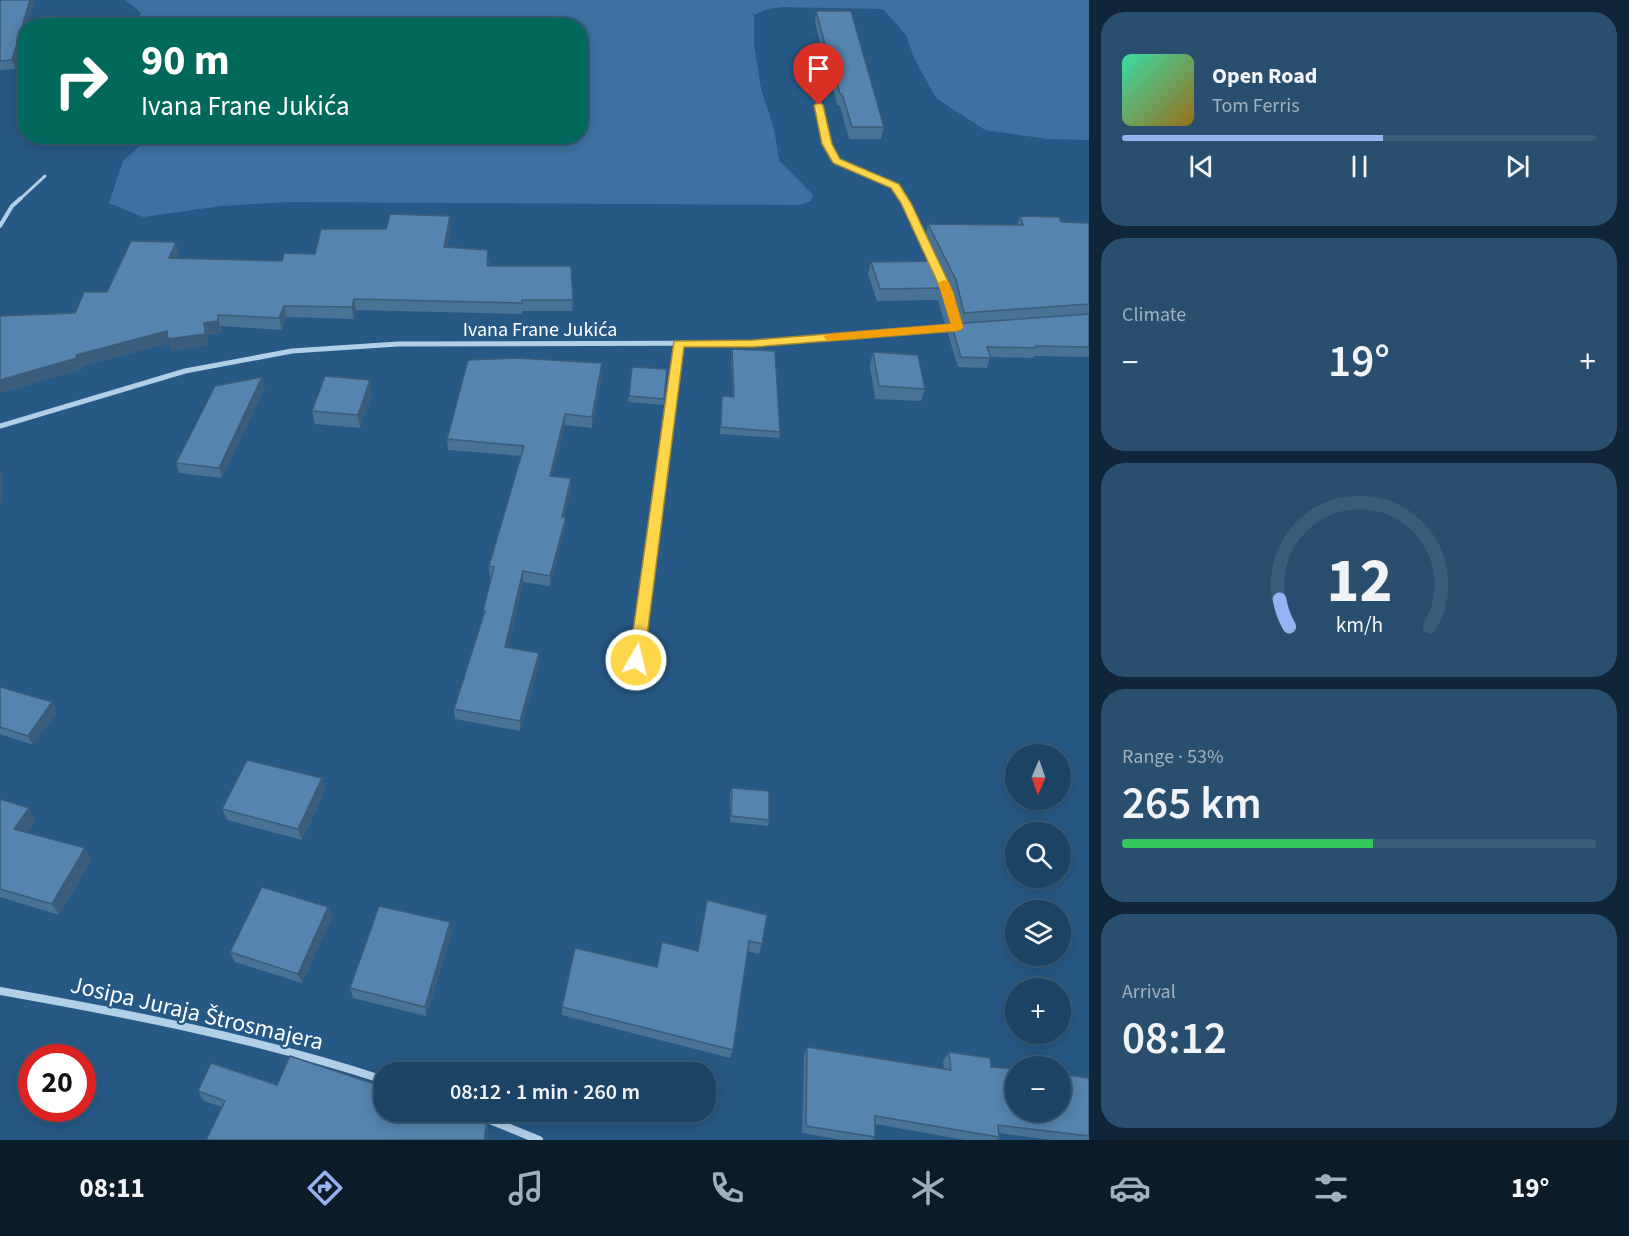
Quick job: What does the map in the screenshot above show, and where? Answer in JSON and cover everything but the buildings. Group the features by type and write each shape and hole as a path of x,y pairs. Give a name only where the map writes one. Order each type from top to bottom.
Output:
{"street":[{"path":"811,66 827,144 837,160 895,186 906,203 938,270"},
{"path":"950,300 957,327"},
{"name":"Ivana Frane Jukića","path":"0,426 184,371 292,351 398,344 753,344 968,327"},
{"name":"Josipa Juraja Štrosmajera","path":"0,991 138,1016 313,1057 374,1077"},
{"path":"495,1122 539,1140"}],"lane":[{"path":"0,225 12,206 45,176"},
{"path":"636,660 678,344"}],"shaded area":[{"path":"125,0 1089,0 1089,140 1048,139 985,130 936,98 914,58 906,35 883,9 782,7 767,9 754,15 754,44 761,89 774,129 779,160 813,195 811,201 800,205 291,202 221,206 143,217 109,203 123,161 141,144 588,144 588,18 138,18 141,13"}],"slow traffic":[{"path":"829,337 957,327 944,283"}],"route":[{"path":"636,660 678,344 753,344 957,327 948,292 906,203 895,186 848,167 837,160 827,144 819,105"}]}
